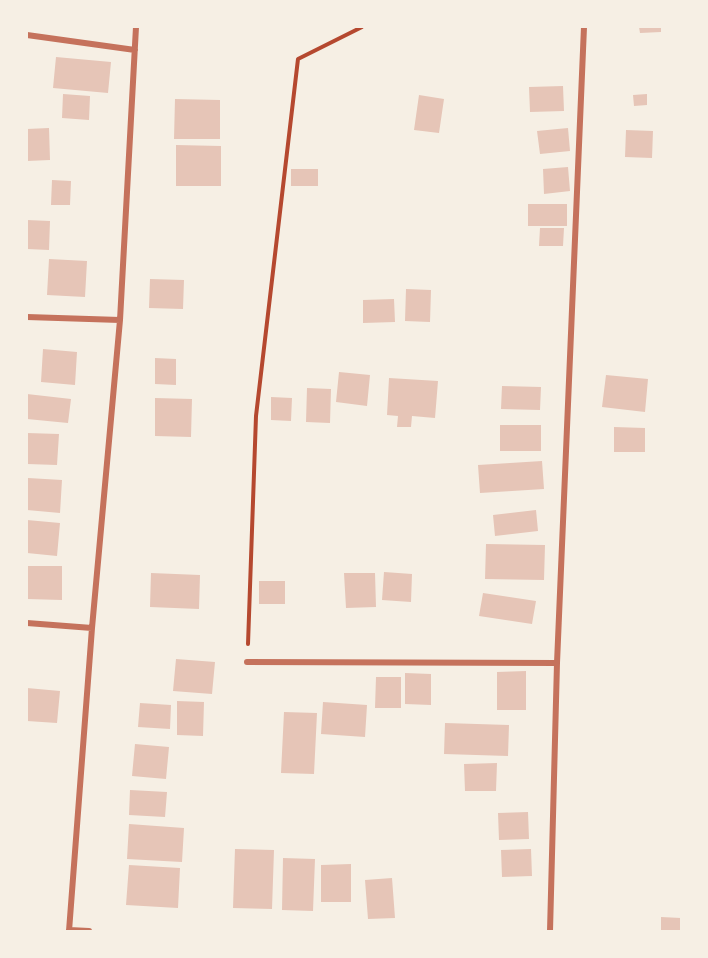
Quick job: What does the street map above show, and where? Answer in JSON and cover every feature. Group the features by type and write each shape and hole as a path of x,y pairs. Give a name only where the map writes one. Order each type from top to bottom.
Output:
{"street":[{"path":"89,931 69,930 92,628 120,320 136,27"},
{"path":"550,931 558,663 584,27"},
{"path":"27,35 135,50"},
{"path":"27,317 120,320"},
{"path":"27,623 92,628"},
{"path":"247,662 558,663"}],"path":[{"path":"247,662 256,416 298,59 362,27"}],"building":[{"path":"639,27 661,27 661,32 640,33"},
{"path":"56,57 111,62 108,93 53,88"},
{"path":"563,86 564,111 530,112 529,87"},
{"path":"63,94 90,96 89,120 62,118"},
{"path":"647,94 647,105 634,106 633,95"},
{"path":"419,95 444,99 439,133 414,130"},
{"path":"175,99 220,100 220,139 174,139"},
{"path":"49,128 50,160 27,161 27,129"},
{"path":"568,128 570,151 540,154 537,131"},
{"path":"626,130 653,131 652,158 625,157"},
{"path":"176,145 221,146 221,186 176,186"},
{"path":"568,167 570,191 544,194 543,169"},
{"path":"291,169 318,169 318,186 291,186"},
{"path":"52,180 71,181 70,205 51,205"},
{"path":"528,204 567,204 567,226 528,226"},
{"path":"27,220 50,221 49,250 27,249"},
{"path":"540,228 564,228 563,246 539,246"},
{"path":"49,259 87,261 85,297 47,295"},
{"path":"150,279 184,280 183,309 149,308"},
{"path":"406,289 431,290 430,322 405,321"},
{"path":"394,299 395,322 363,323 363,300"},
{"path":"43,349 77,352 75,385 41,382"},
{"path":"155,358 176,359 176,385 155,384"},
{"path":"339,372 370,375 367,406 336,402"},
{"path":"606,375 648,379 645,412 602,407"},
{"path":"389,378 438,381 435,418 412,416 411,427 397,427 398,416 387,415"},
{"path":"502,386 541,387 540,410 501,409"},
{"path":"307,388 331,389 330,423 306,422"},
{"path":"27,394 71,399 68,423 27,419"},
{"path":"271,397 292,398 291,421 271,420"},
{"path":"155,398 192,399 191,437 155,436"},
{"path":"500,425 541,425 541,451 500,451"},
{"path":"614,427 645,428 645,452 614,452"},
{"path":"27,433 59,434 57,465 27,464"},
{"path":"542,461 544,489 480,493 478,465"},
{"path":"28,478 62,480 60,513 27,510"},
{"path":"536,510 538,531 495,536 493,515"},
{"path":"27,520 60,523 57,556 27,553"},
{"path":"486,544 545,545 544,580 485,579"},
{"path":"27,566 62,566 62,600 27,599"},
{"path":"384,572 412,574 411,602 382,600"},
{"path":"151,573 200,575 199,609 150,607"},
{"path":"344,573 375,573 376,607 346,608"},
{"path":"259,581 285,581 285,604 259,604"},
{"path":"483,593 536,601 532,624 479,616"},
{"path":"176,659 215,662 212,694 173,691"},
{"path":"526,671 526,710 497,710 497,672"},
{"path":"405,673 431,674 431,705 405,704"},
{"path":"376,677 401,677 401,708 375,708"},
{"path":"27,688 60,691 57,723 27,721"},
{"path":"177,701 204,702 203,736 177,735"},
{"path":"323,702 367,705 365,737 321,734"},
{"path":"140,703 171,705 170,729 138,727"},
{"path":"284,712 317,713 314,774 281,773"},
{"path":"445,723 509,725 508,756 444,754"},
{"path":"135,744 169,747 166,779 132,776"},
{"path":"497,763 496,791 465,791 464,764"},
{"path":"130,790 167,792 165,817 129,815"},
{"path":"528,812 529,839 499,840 498,813"},
{"path":"129,824 184,828 182,862 127,859"},
{"path":"235,849 274,850 272,909 233,908"},
{"path":"531,849 532,876 502,877 501,850"},
{"path":"283,858 315,859 313,911 282,910"},
{"path":"351,864 351,902 321,902 321,865"},
{"path":"129,865 180,868 178,908 126,905"},
{"path":"392,878 395,918 368,919 365,880"},
{"path":"661,917 681,918 681,931 661,931"}]}
